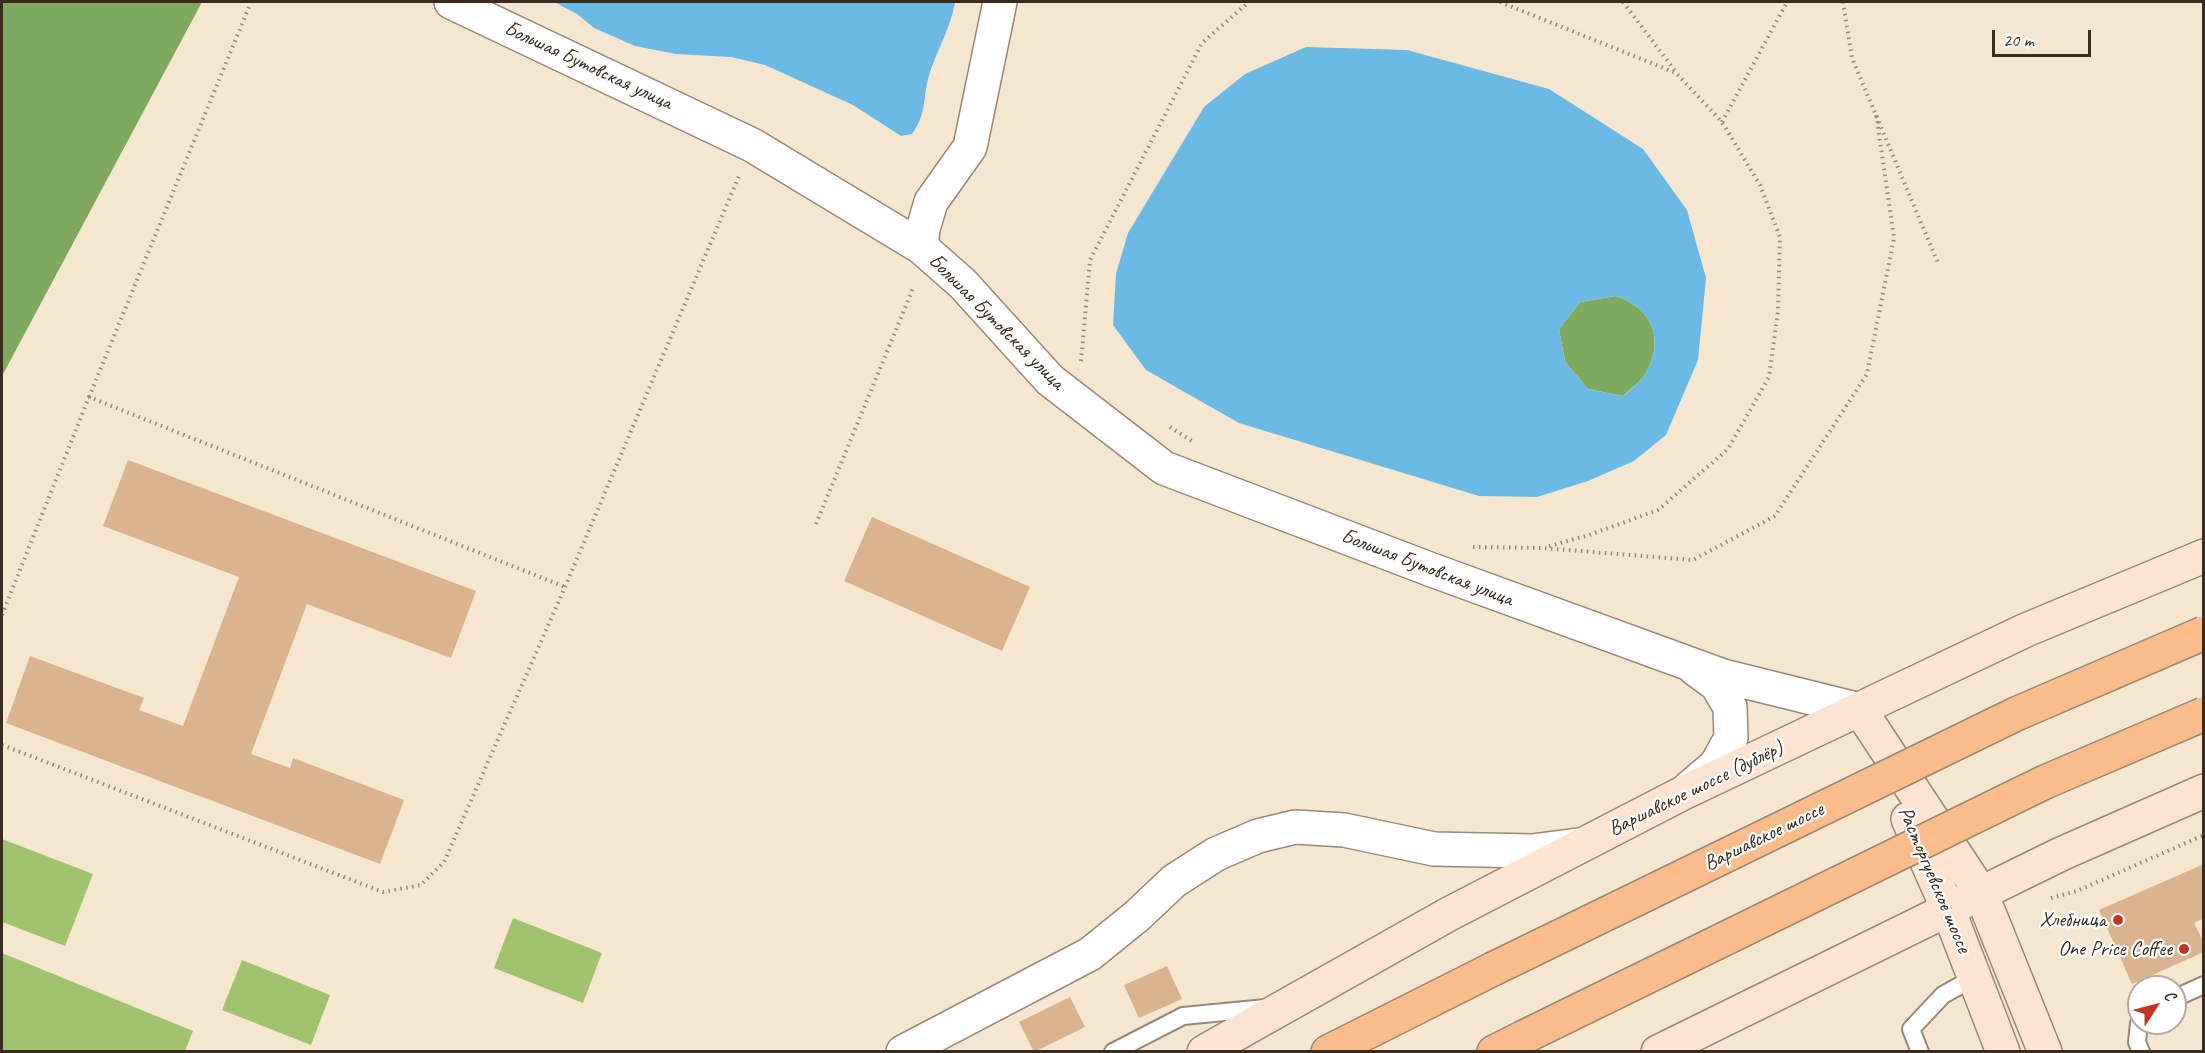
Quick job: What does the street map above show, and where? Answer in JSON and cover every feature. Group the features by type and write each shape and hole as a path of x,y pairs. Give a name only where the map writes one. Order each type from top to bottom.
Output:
{"main road":[{"name":"Варшавское шоссе (дублёр)","path":"1204,1052 1449,914 1683,793 2026,630 2204,556"},
{"name":"Варшавское шоссе","path":"1328,1052 2016,714 2204,633"},
{"name":"Расторгуевское шоссе","path":"1860,710 1981,893 2045,1052"},
{"name":"Расторгуевское шоссе","path":"1860,710 1948,909 2003,1052"},
{"path":"1508,1045 2045,782 2204,714"},
{"path":"1658,1052 2061,854 2204,791"}],"street":[{"name":"Большая Бутовская улица","path":"451,2 752,145 919,262 963,284 1050,381 1164,468 1432,570 1689,664 1765,688 1860,710"},
{"path":"919,262 923,229 932,202 970,147 1000,2"},
{"path":"1683,793 1716,765 1731,738 1730,707 1717,685 1689,664"},
{"path":"903,1052 1090,954 1137,916 1174,881 1216,854 1258,836 1295,827 1344,830 1434,849 1532,851 1583,845"}],"lane":[{"path":"1920,1052 1911,1029 1943,995 1975,977"},
{"path":"2187,993 2204,985"},
{"path":"1113,1052 1183,1016 1285,1006"},
{"path":"2137,1035 2136,1042 2140,1052"}],"path":[{"path":"2,615 251,2"},
{"path":"1080,371 1090,260 1202,43 1249,2"},
{"path":"1500,2 1676,73"},
{"path":"1542,548 1589,535 1658,510 1728,449 1769,377 1778,311 1780,237 1760,185 1722,122 1676,73 1623,2"},
{"path":"1722,122 1787,2"},
{"path":"1843,2 1852,58 1938,263"},
{"path":"1466,547 1542,548 1693,560 1776,516 1867,374 1894,238 1876,113"},
{"path":"2,744 383,892 420,885 444,862 565,587 752,145"},
{"path":"816,524 919,262"},
{"path":"90,397 565,587"},
{"path":"1170,427 1200,446"},
{"path":"2048,899 2077,891 2204,835"}],"green space":[{"path":"2,2 202,2 2,376"},
{"path":"1616,296 1639,308 1652,326 1654,337 1652,360 1646,373 1623,396 1588,389 1565,362 1559,329 1580,302"},
{"path":"2,839 93,874 65,946 2,922"},
{"path":"513,918 602,953 583,1003 494,968"},
{"path":"2,953 193,1031 185,1051 2,1051"},
{"path":"242,960 330,995 311,1045 222,1010"}],"water":[{"path":"554,2 955,2 930,72 923,111 917,126 912,134 901,136 853,105 765,65 731,57 676,54 635,46 594,28 577,14"},
{"path":"1306,47 1407,50 1549,89 1643,149 1687,210 1706,278 1698,360 1666,435 1634,461 1588,481 1537,497 1479,496 1239,423 1146,370 1113,325 1116,274 1128,233 1204,107 1245,74","holes":["1616,296 1639,308 1652,326 1654,337 1652,360 1638,383 1623,396 1588,389 1565,362 1559,329 1580,302"]}],"building":[{"path":"128,460 476,591 451,658 307,604 251,754 290,768 293,758 404,800 380,864 6,723 30,656 144,698 139,710 183,726 239,577 103,526"},
{"path":"872,517 1030,587 1002,651 844,581"},
{"path":"2204,864 2204,918 2194,923 2204,943 2204,952 2152,975 2128,975 2099,910"},
{"path":"1167,966 1182,999 1139,1018 1124,985"},
{"path":"1070,997 1085,1027 1034,1052 1019,1022"}],"place":[{"name":"Хлебница","path":"2118,920"},
{"name":"One Price Coffee","path":"2184,949"}]}
